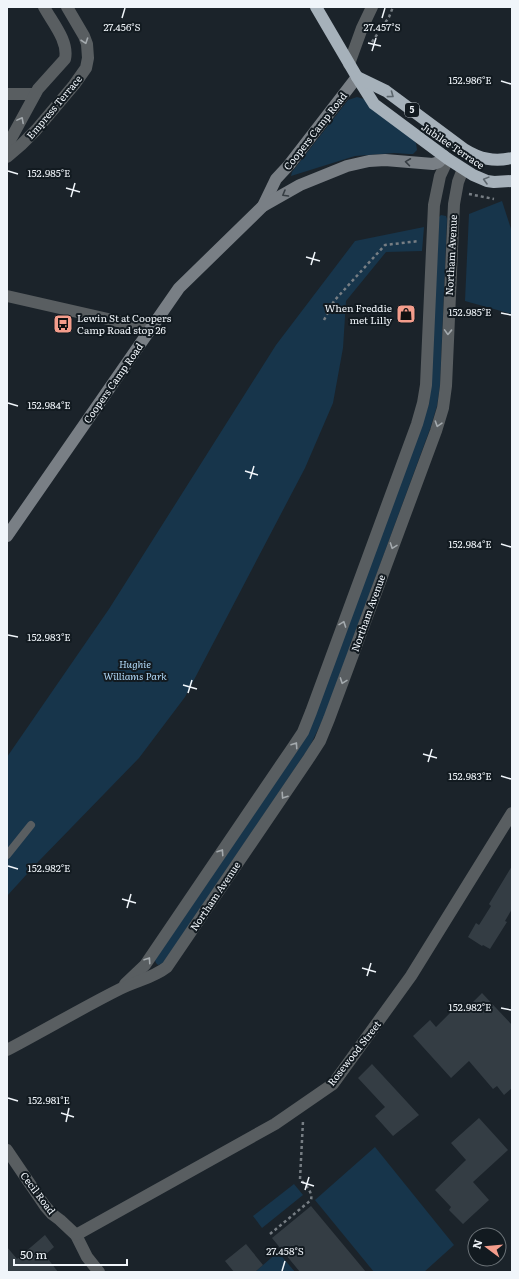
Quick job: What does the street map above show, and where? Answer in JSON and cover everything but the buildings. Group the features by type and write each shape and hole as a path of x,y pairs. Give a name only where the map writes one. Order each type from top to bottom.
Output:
{"highway":[{"name":"Jubilee Terrace","path":"316,7 374,104 463,169 487,181 512,181"},
{"name":"Jubilee Terrace","path":"357,77 386,91 475,156 487,160 512,158"},
{"path":"446,157 464,149 463,169"}],"main road":[{"name":"Coopers Camp Road","path":"263,206 276,179 289,165 357,77"},
{"name":"Coopers Camp Road","path":"7,536 179,288 263,206 300,185 347,166 369,161 385,160 433,164 446,157"}],"street":[{"name":"Empress Terrace","path":"7,146 35,94 65,59 66,54 62,38 44,7"},
{"name":"Empress Terrace","path":"7,157 36,130 82,73 88,63 86,41 67,7"},
{"path":"349,64 362,28 372,7"},
{"path":"7,94 35,94"},
{"name":"Northam Avenue","path":"122,988 144,965 293,748 306,724 417,424 423,403 426,385 436,193 446,157"},
{"name":"Northam Avenue","path":"7,1050 122,988 151,977 167,967 315,750 324,732 443,408 446,386 454,204 458,182 463,169"},
{"path":"7,296 130,324 149,330"},
{"name":"Rosewood Street","path":"76,1235 275,1124 333,1084 411,976 512,813"},
{"name":"Cecil Road","path":"7,1150 48,1210 76,1235 86,1257 99,1272"}],"lane":[{"path":"7,855 31,825"}],"path":[{"path":"369,46 389,17 393,7"},
{"path":"469,194 494,199"},
{"path":"324,320 334,301 385,244 433,240"},
{"path":"270,1234 311,1200 312,1196 310,1191 300,1179 302,1124"}],"green space":[{"path":"357,97 364,99 413,140 416,143 417,150 413,154 394,153 355,156 291,176 292,172 348,100"},
{"path":"502,201 512,232 512,314 465,301 469,214"},
{"path":"441,215 446,216 447,219 440,386 437,406 430,429 324,717 310,746 163,963 158,965 155,960 303,742 429,404 439,217"},
{"name":"Hughie Williams Park","path":"424,227 422,251 386,252 346,301 343,348 333,403 305,468 185,697 139,758 7,896 7,757 109,609 276,345 355,241"},
{"path":"375,1147 454,1245 424,1272 374,1272 315,1200"},
{"path":"294,1184 303,1195 262,1228 253,1216"},
{"path":"278,1252 295,1272 255,1272"}],"place":[{"name":"When Freddie met Lilly","path":"406,314"},
{"name":"Lewin St at Coopers Camp Road stop 26","path":"63,324"}]}
